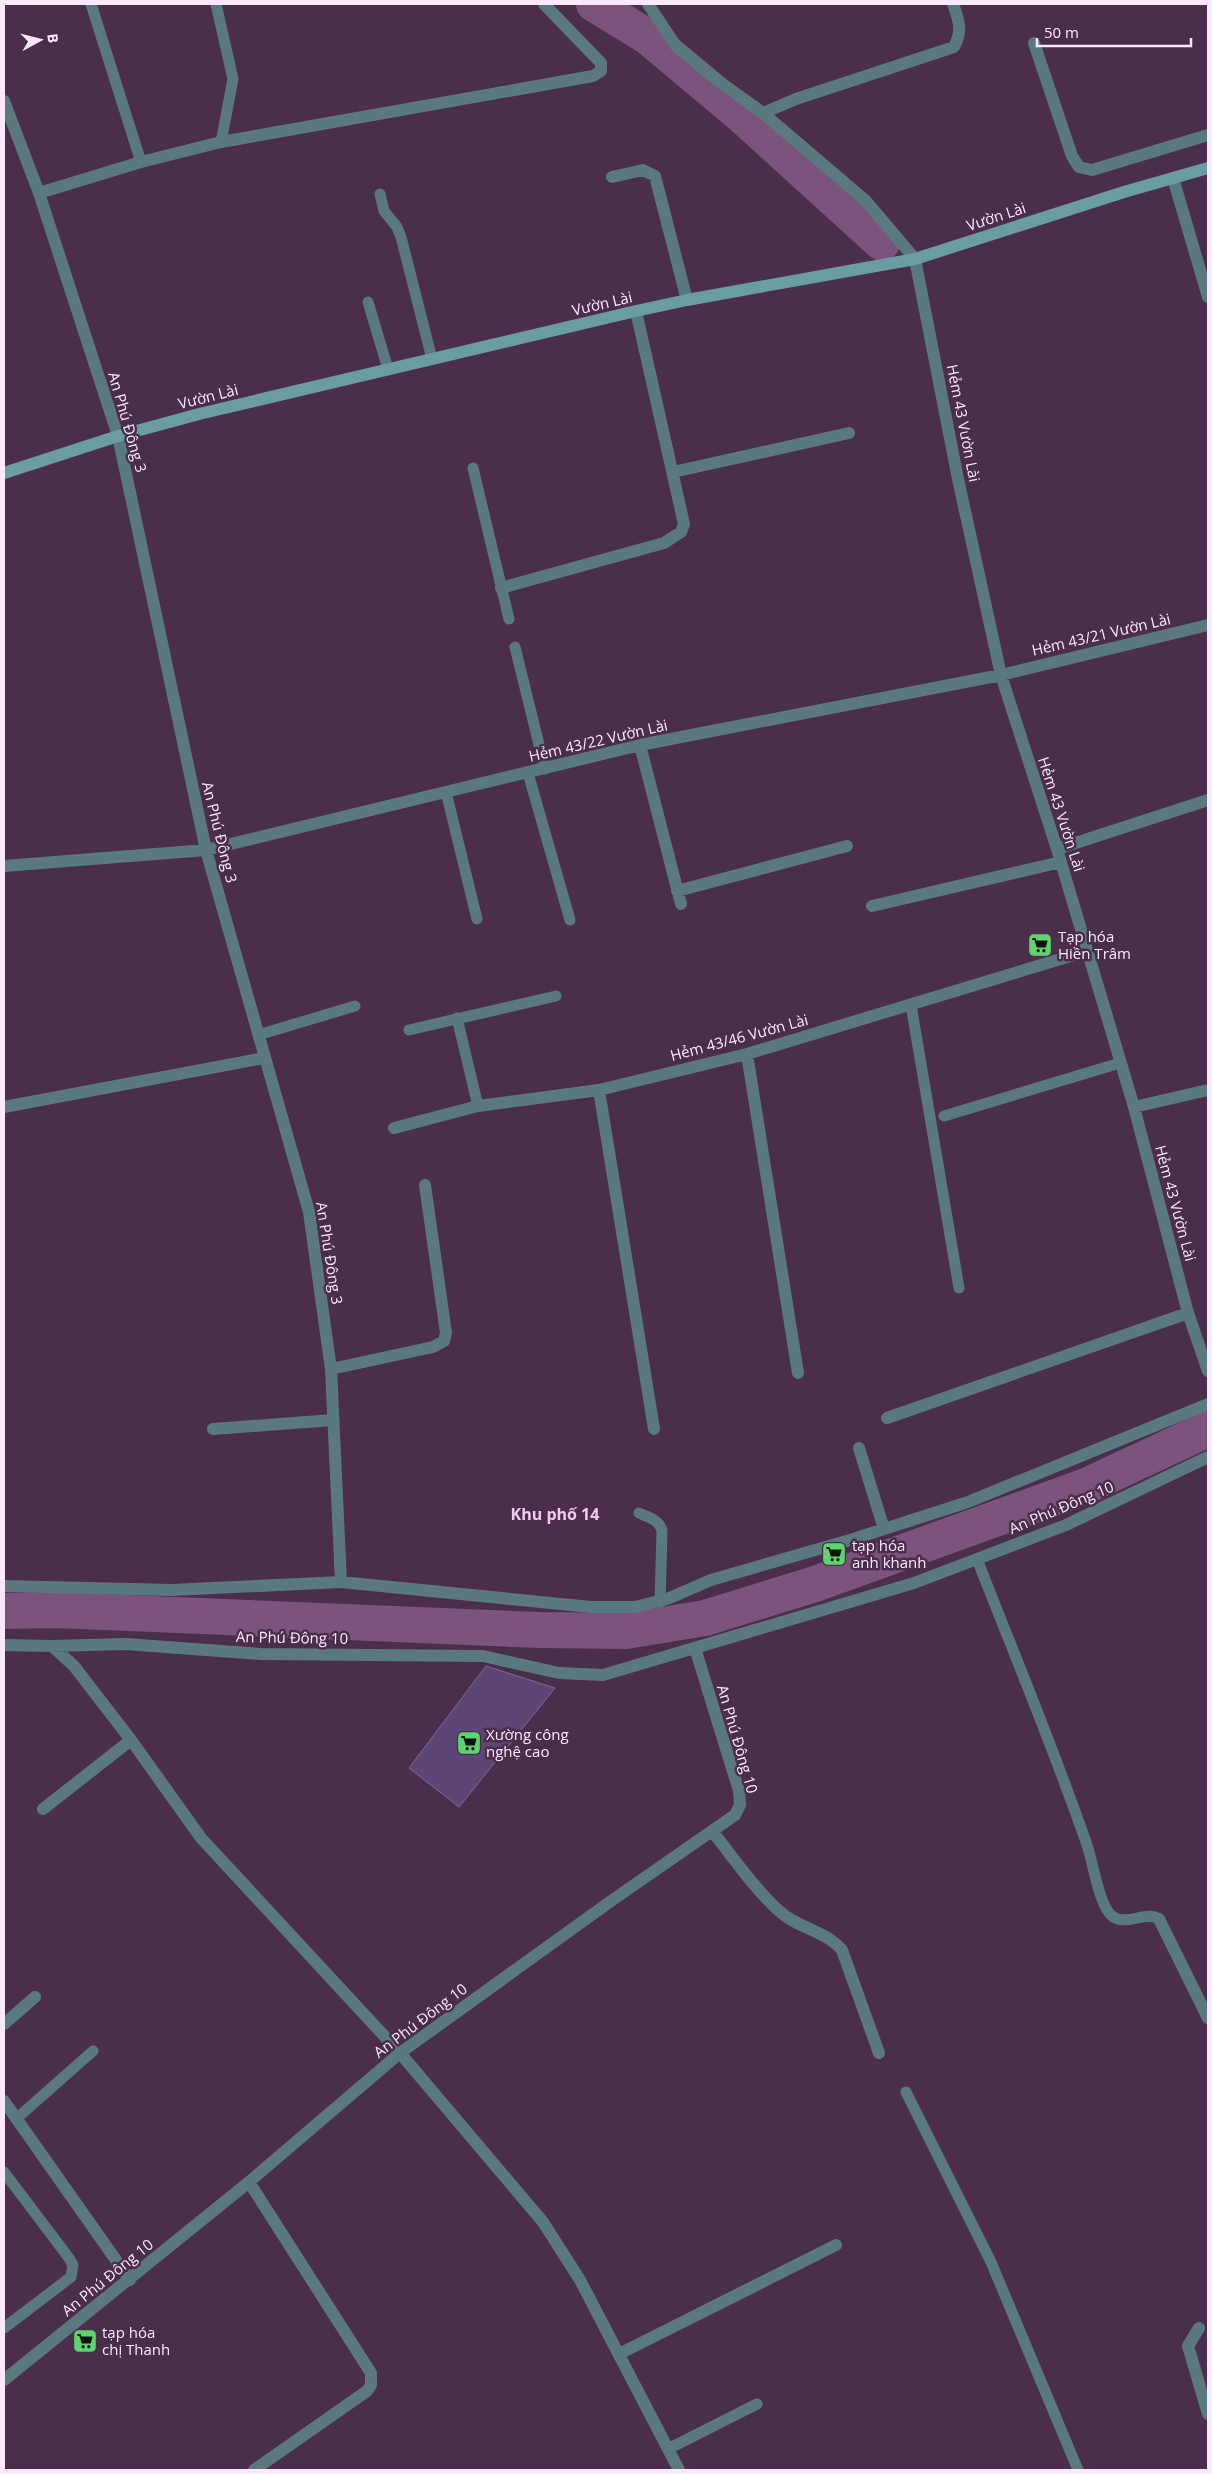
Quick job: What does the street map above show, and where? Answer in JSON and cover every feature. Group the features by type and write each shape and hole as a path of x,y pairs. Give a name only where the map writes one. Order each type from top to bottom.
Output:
{"main road":[{"name":"Vườn Lài","path":"4,472 118,436 198,414 636,311 915,259 1208,168"}],"street":[{"path":"39,193 141,162 221,142 593,76 600,71 601,64 544,4"},
{"path":"648,4 676,46 721,83 763,113 865,200 915,259"},
{"path":"763,113 796,99 954,47 960,36 959,22 953,4"},
{"path":"1034,43 1072,156 1079,167 1092,170 1208,135"},
{"name":"An Phú Đông 3","path":"4,101 39,193 118,436 206,850 309,1212 331,1368 341,1582"},
{"path":"612,177 644,170 655,176 687,300"},
{"path":"1173,178 1208,297"},
{"name":"Hẻm 43 Vườn Lài","path":"915,259 958,479 1001,675 1059,855 1134,1107 1188,1313 1208,1371"},
{"path":"501,588 664,543 676,538 681,532 684,524 636,311"},
{"path":"673,472 849,433"},
{"name":"Hẻm 43/21 Vườn Lài","path":"1001,675 1208,625"},
{"name":"Hẻm 43/22 Vườn Lài","path":"4,866 206,850 640,745 1001,675"},
{"path":"640,745 681,904"},
{"path":"872,906 1059,855 1208,800"},
{"path":"677,891 847,846"},
{"name":"Hẻm 43/46 Vườn Lài","path":"394,1128 478,1106 599,1090 746,1054 1087,951"},
{"path":"746,1054 798,1373"},
{"path":"4,1107 264,1058"},
{"path":"599,1090 654,1429"},
{"path":"1134,1107 1208,1090"},
{"path":"331,1368 433,1347 444,1340 446,1333 425,1185"},
{"path":"887,1418 1188,1313"},
{"path":"4,1586 172,1590 341,1582 591,1607 635,1607 660,1602 711,1580 884,1530 968,1502 1208,1404"},
{"path":"213,1429 333,1420"},
{"path":"859,1448 884,1530"},
{"name":"An Phú Đông 10","path":"4,1645 125,1644 260,1654 483,1656 559,1673 603,1675 914,1583 1066,1525 1208,1457"},
{"path":"52,1646 74,1666 131,1740 201,1838 400,2053 542,2222 580,2280 679,2470"},
{"name":"An Phú Đông 10","path":"4,2380 249,2182 400,2053 610,1901 735,1815 740,1805 739,1791 695,1648"},
{"path":"43,1809 131,1740"},
{"path":"712,1831 777,1910 800,1925 833,1940 842,1950 879,2054"},
{"path":"1159,1919 1208,2018"},
{"path":"4,2024 35,1997"},
{"path":"4,2100 130,2280"},
{"path":"249,2182 371,2373 372,2379 367,2392 254,2470"},
{"path":"619,2354 836,2245"},
{"path":"1199,2328 1188,2346 1208,2414"}],"lane":[{"path":"91,4 141,162"},
{"path":"216,4 233,79 221,142"},
{"path":"380,194 384,212 397,227 401,237 432,359"},
{"path":"368,302 388,370"},
{"path":"473,468 509,619"},
{"path":"515,648 545,769"},
{"path":"528,773 570,920"},
{"path":"446,792 477,919"},
{"path":"409,1030 556,996"},
{"path":"911,1005 959,1288"},
{"path":"258,1035 355,1006"},
{"path":"457,1018 478,1106"},
{"path":"944,1116 1120,1063"},
{"path":"639,1513 661,1525 660,1602"},
{"path":"977,1559 1088,1846 1102,1899 1113,1918 1152,1916 1159,1919"},
{"path":"16,2118 93,2051"},
{"path":"906,2092 991,2262 1078,2470"},
{"path":"4,2172 69,2258 73,2271 71,2277 4,2328"},
{"path":"668,2449 757,2404"}],"building":[{"name":"Xường công nghệ cao","path":"486,1666 555,1688 459,1807 409,1768"}],"waterway":[{"path":"594,4 648,37 740,114 882,243"},
{"path":"4,1611 55,1610 540,1630 626,1631 705,1618 815,1584 1086,1486 1208,1429"}],"place":[{"name":"Tạp hóa Hiền Trâm","path":"1040,945"},
{"name":"tạp hóa anh khanh","path":"834,1554"},
{"name":"Xường công nghệ cao","path":"469,1743"},
{"name":"tạp hóa chị Thanh","path":"85,2341"}],"district":[{"name":"Khu phố 14","path":"555,1514"}]}
